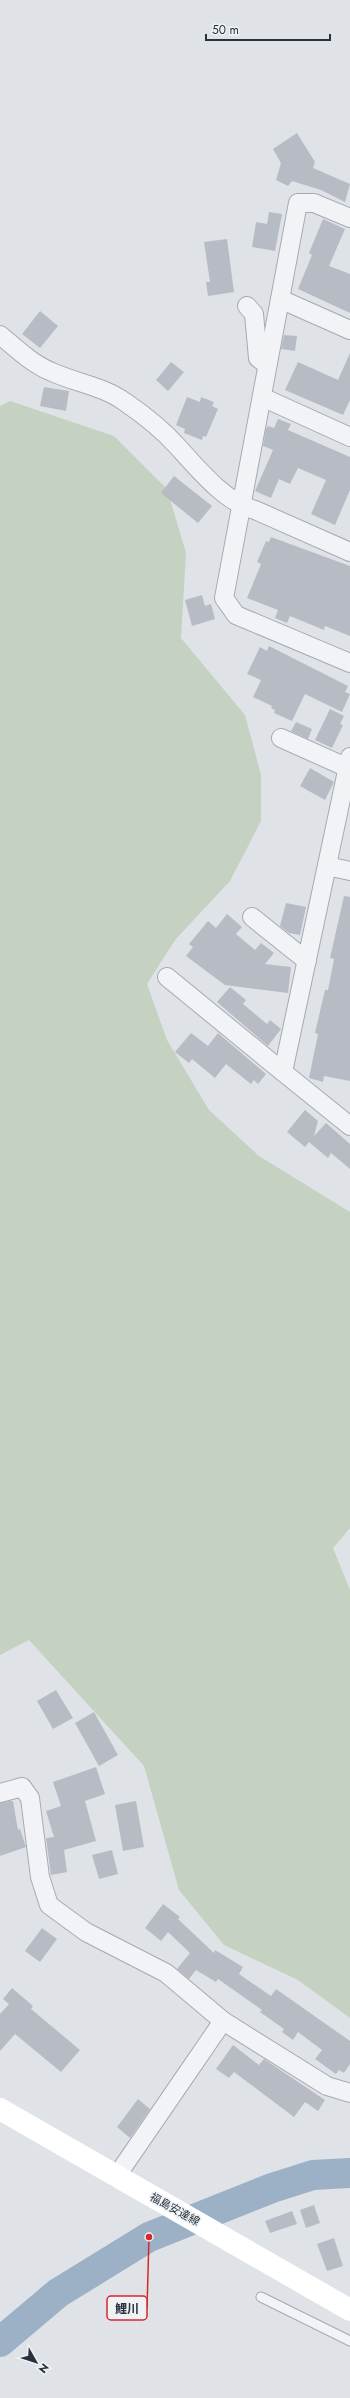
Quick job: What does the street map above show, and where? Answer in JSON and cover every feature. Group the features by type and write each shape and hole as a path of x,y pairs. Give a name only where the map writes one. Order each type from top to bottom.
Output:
{"main road":[{"name":"福島安達線","path":"0,2108 116,2177 246,2249 350,2310"}],"street":[{"path":"350,218 314,202 298,203 224,598 236,615 350,663"},
{"path":"280,300 350,330"},
{"path":"247,306 254,314 258,358 268,365"},
{"path":"0,335 36,364 58,375 103,390 124,401 156,426 194,466 241,507 255,510 350,552"},
{"path":"262,397 350,437"},
{"path":"281,738 349,762 283,1072"},
{"path":"327,866 350,871"},
{"path":"252,917 307,961"},
{"path":"167,977 350,1126"},
{"path":"0,1793 22,1787 30,1798 40,1877 49,1905 86,1932 166,1973 223,2020 327,2086 350,2093"},
{"path":"116,2177 223,2020"}],"lane":[{"path":"261,2297 350,2341"}],"green space":[{"path":"10,401 114,436 167,489 186,553 181,638 245,715 261,775 261,821 230,881 175,940 147,984 167,1040 209,1110 259,1156 350,1212 350,1528 333,1548 350,1590 350,2018 298,1980 224,1945 179,1890 144,1766 29,1640 0,1655 0,406"}],"building":[{"path":"297,133 315,162 313,168 350,184 345,202 321,190 292,181 288,186 276,180 281,163 273,149"},
{"path":"269,212 282,214 275,251 252,247 256,222 267,224"},
{"path":"323,219 345,229 329,266 350,274 350,313 298,289 312,255 309,253"},
{"path":"227,239 234,292 208,296 206,282 210,282 204,242"},
{"path":"40,311 58,326 40,348 22,334"},
{"path":"284,335 297,336 295,351 281,349"},
{"path":"350,353 350,400 343,415 285,390 298,362 338,380"},
{"path":"171,362 184,372 168,391 156,380"},
{"path":"44,387 69,391 66,411 40,406"},
{"path":"187,397 200,402 201,397 214,402 212,406 218,409 206,437 203,436 202,440 184,433 185,429 176,425"},
{"path":"278,419 291,424 288,430 350,457 350,490 335,525 311,514 326,480 298,468 290,484 279,479 271,498 255,491 273,450 263,446 266,429 268,426 274,428"},
{"path":"174,476 212,506 198,523 161,493"},
{"path":"271,537 350,566 350,636 325,626 324,630 290,616 287,623 275,618 278,610 247,598 261,564 257,562 266,541 269,542"},
{"path":"202,595 205,606 211,604 215,619 192,626 185,600"},
{"path":"269,646 348,686 345,692 350,694 342,712 305,694 292,721 274,713 275,710 271,708 272,706 253,697 261,680 247,674 260,647 267,651"},
{"path":"330,709 344,716 340,724 343,725 332,748 315,740"},
{"path":"296,722 312,729 308,739 291,731"},
{"path":"310,768 334,782 325,800 300,786"},
{"path":"344,896 350,897 350,1081 324,1076 323,1082 309,1078 318,1034 315,1033 325,990 328,990 334,959 330,958"},
{"path":"286,903 306,907 300,935 289,933 280,926"},
{"path":"227,914 242,927 236,934 255,950 261,943 274,953 265,964 291,967 288,993 225,985 186,956 193,947 189,944 208,921 216,928"},
{"path":"230,987 246,1000 243,1004 267,1024 270,1020 281,1029 268,1046 217,1002"},
{"path":"191,1033 208,1046 218,1033 266,1074 258,1084 254,1080 251,1084 226,1064 215,1078 192,1059 189,1063 175,1052"},
{"path":"305,1110 318,1121 314,1136 326,1123 350,1144 350,1169 331,1153 328,1158 309,1142 305,1147 287,1132"},
{"path":"56,1690 73,1718 53,1729 37,1701"},
{"path":"94,1712 118,1755 99,1766 75,1723"},
{"path":"96,1767 105,1794 85,1801 96,1841 64,1850 67,1872 51,1875 46,1838 54,1837 46,1811 61,1806 53,1782"},
{"path":"13,1801 18,1830 20,1829 26,1847 0,1856 0,1803"},
{"path":"136,1801 144,1847 123,1851 115,1805"},
{"path":"112,1850 118,1874 99,1879 92,1855"},
{"path":"163,1904 180,1917 178,1919 214,1953 215,1950 243,1967 239,1974 271,1996 276,1989 350,2041 350,2064 344,2073 339,2070 336,2074 315,2059 322,2050 298,2032 293,2040 282,2032 284,2029 260,2012 262,2010 218,1979 216,1982 196,1970 189,1979 177,1969 190,1953 168,1932 161,1941 145,1928"},
{"path":"42,1928 57,1939 40,1962 25,1951"},
{"path":"12,1988 33,2006 31,2009 80,2050 61,2072 15,2034 0,2051 0,2014 9,2004 3,1999"},
{"path":"233,2045 259,2065 264,2059 325,2100 318,2111 305,2102 294,2117 234,2072 229,2078 216,2069"},
{"path":"138,2099 150,2109 130,2138 117,2127"},
{"path":"314,2205 320,2223 306,2228 300,2210"},
{"path":"292,2211 297,2224 270,2233 265,2221"},
{"path":"334,2238 343,2266 327,2271 317,2244"}],"waterway":[{"path":"0,2342 58,2293 149,2237 272,2188 313,2175 350,2173"}],"place":[{"name":"鯉川","path":"149,2237"}]}
